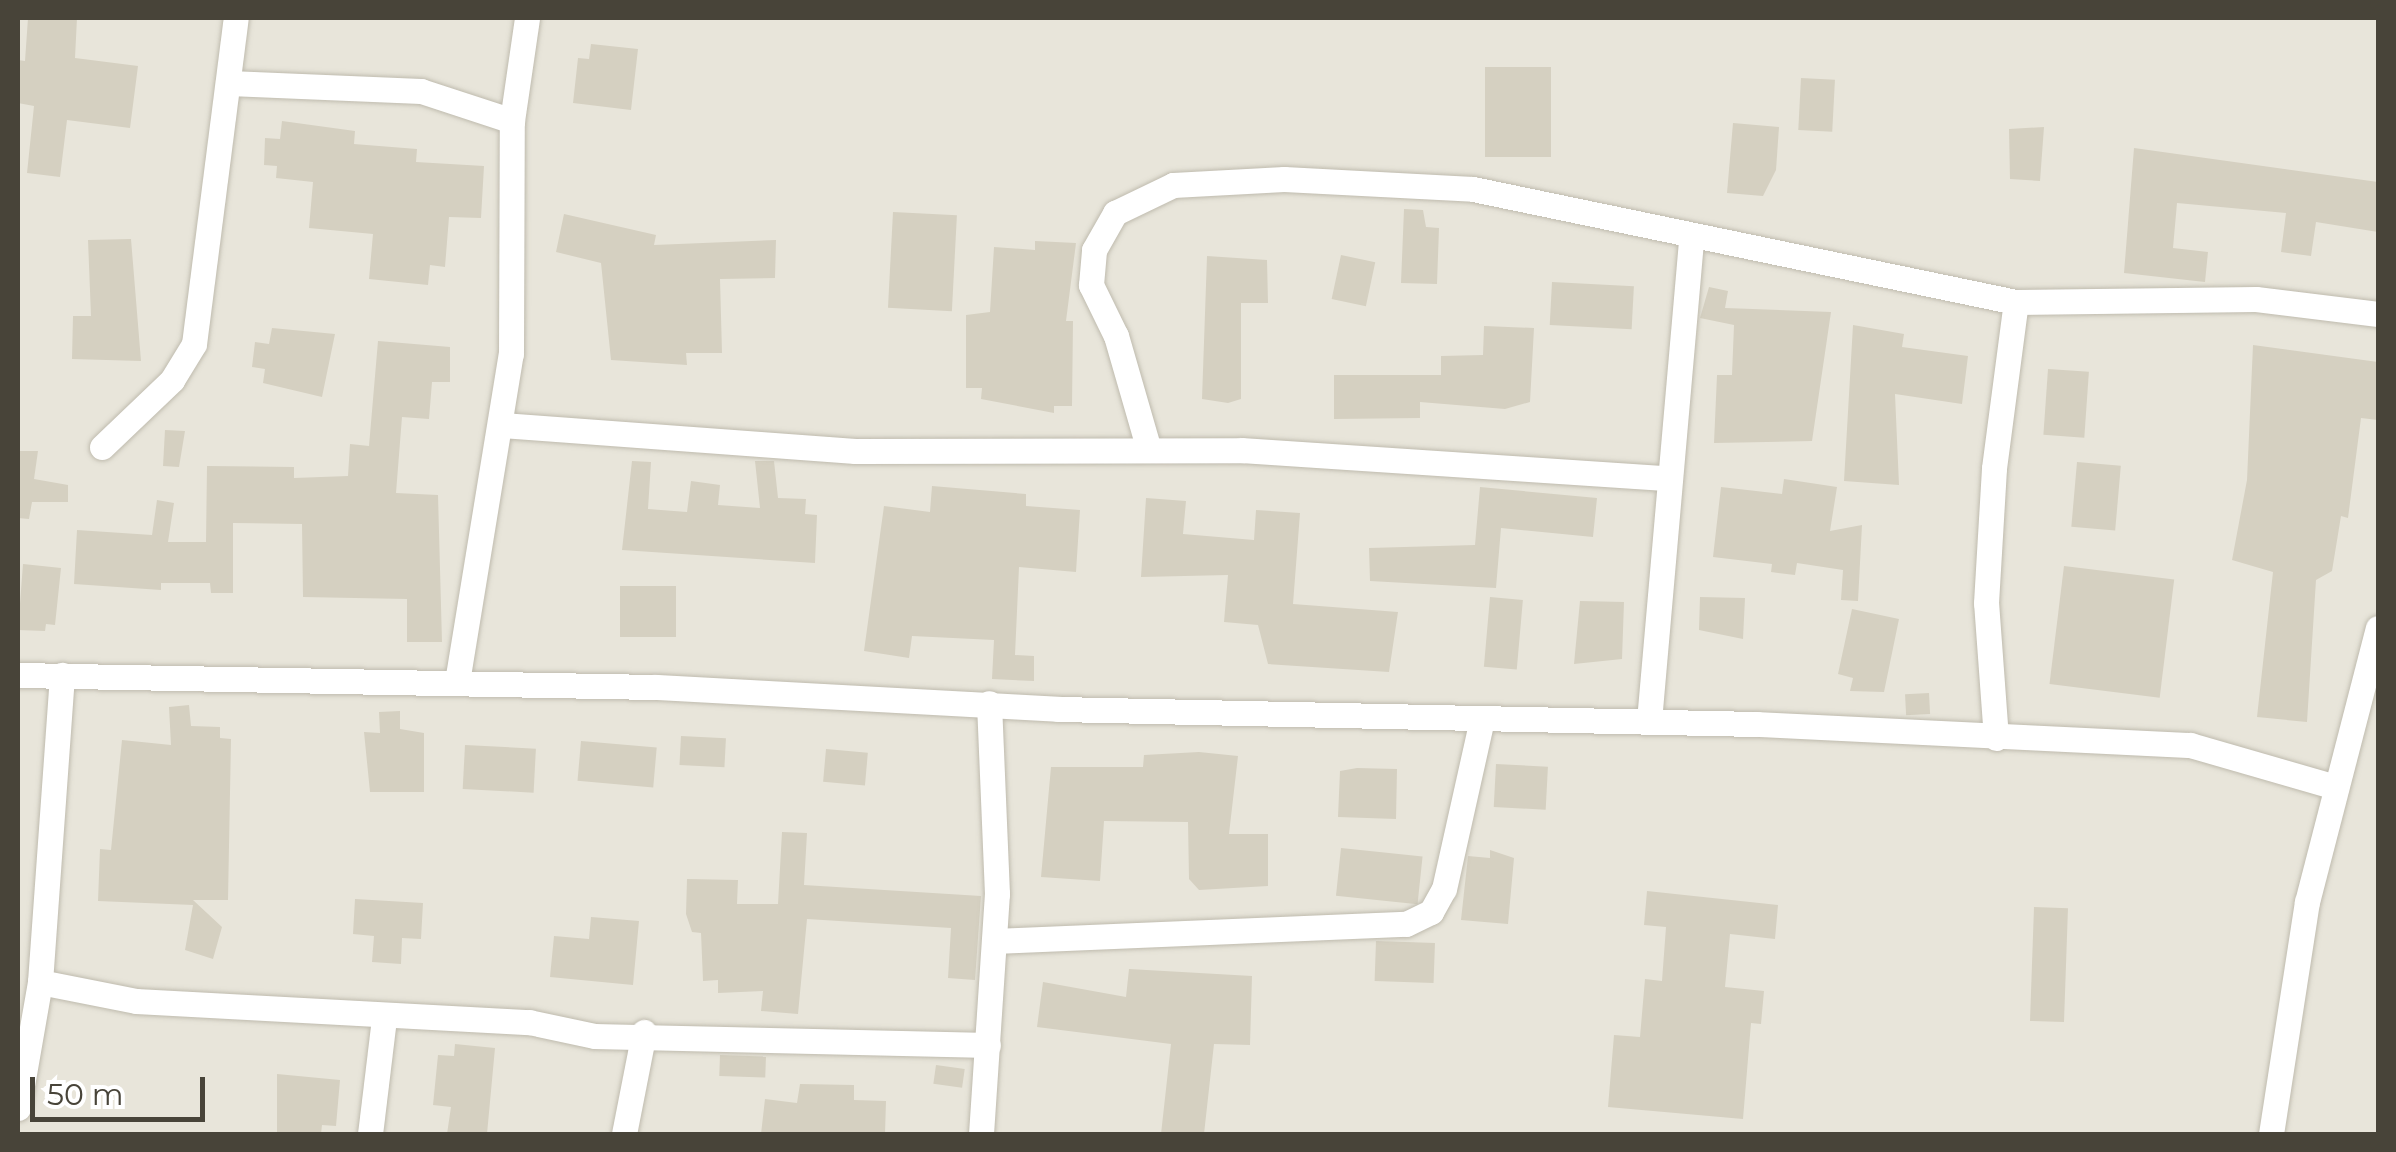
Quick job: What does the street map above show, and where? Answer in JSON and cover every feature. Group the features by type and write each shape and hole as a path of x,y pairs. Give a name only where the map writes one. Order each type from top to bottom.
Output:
{"street":[{"path":"102,447 172,380 194,344 236,18"},
{"path":"457,682 511,354 512,121 527,18"},
{"path":"228,83 420,91 512,121"},
{"path":"1148,450 1116,336 1091,285 1101,238 1115,213 1144,193 1284,180 1472,189 1639,220 1691,240 1750,244 2016,302 2256,299 2378,314"},
{"path":"1649,721 1691,240"},
{"path":"1996,738 1988,572 2016,302"},
{"path":"502,425 855,452 1148,450 1668,478"},
{"path":"2270,1134 2332,786 2378,628"},
{"path":"18,1108 40,982 62,675"},
{"path":"18,676 457,682 1649,721 2190,746 2332,786"},
{"path":"981,1134 994,941 989,702"},
{"path":"994,941 1406,924 1431,912 1444,889 1482,718"},
{"path":"40,982 136,1001 384,1018 529,1022 595,1036 644,1032 988,1045"},
{"path":"370,1134 384,1018"},
{"path":"624,1134 644,1032"}],"shaded area":[{"path":"18,18 2378,18 2378,1134 18,1134"}],"building":[{"path":"28,18 77,18 75,58 138,66 130,128 67,120 60,177 27,173 34,106 18,103 18,60 25,61"},
{"path":"591,44 638,49 631,110 573,103 578,58 589,59"},
{"path":"1485,67 1551,67 1551,157 1485,157"},
{"path":"1801,78 1835,80 1832,132 1798,130"},
{"path":"282,121 355,131 354,144 417,149 416,162 484,166 481,218 449,217 445,267 430,265 428,285 369,279 373,234 309,228 313,182 276,178 277,166 264,165 265,138 280,139"},
{"path":"1733,123 1779,127 1776,170 1763,196 1727,193"},
{"path":"2044,127 2040,181 2010,179 2009,129"},
{"path":"2134,148 2378,182 2378,232 2316,222 2311,256 2281,252 2286,213 2177,203 2173,248 2208,252 2205,282 2124,273"},
{"path":"1404,209 1423,210 1426,227 1439,228 1437,284 1401,283"},
{"path":"893,212 957,215 952,311 888,308"},
{"path":"564,214 656,235 654,245 776,240 775,278 720,279 722,353 686,353 687,365 611,360 601,263 556,252"},
{"path":"131,239 141,361 72,359 73,316 91,316 88,240"},
{"path":"1035,241 1076,243 1066,321 1073,321 1072,406 1054,406 1054,413 981,399 982,388 966,388 966,315 990,312 994,247 1035,250"},
{"path":"1341,255 1375,262 1366,306 1332,299"},
{"path":"1207,256 1267,260 1268,303 1241,303 1241,399 1228,403 1202,399"},
{"path":"1552,282 1634,286 1632,329 1550,325"},
{"path":"1709,287 1728,291 1725,308 1831,312 1812,441 1714,443 1717,375 1732,375 1734,325 1700,318"},
{"path":"1853,325 1904,334 1902,347 1968,356 1962,404 1895,394 1899,485 1844,481"},
{"path":"1484,326 1534,328 1530,402 1505,409 1420,402 1420,418 1334,419 1334,375 1441,375 1441,356 1483,355"},
{"path":"272,328 335,334 322,397 263,383 265,369 252,367 255,342 269,344"},
{"path":"378,341 450,347 450,382 432,382 429,419 402,417 396,493 438,495 442,642 407,642 407,599 303,597 302,524 233,523 233,593 211,593 210,583 161,583 161,590 74,584 77,530 152,535 157,500 174,503 168,542 206,542 207,466 294,467 294,478 348,476 350,444 369,446"},
{"path":"2253,345 2378,362 2378,420 2361,418 2348,518 2341,516 2332,571 2316,580 2307,722 2257,717 2273,572 2232,560 2247,480"},
{"path":"2048,369 2089,372 2084,438 2043,435"},
{"path":"165,430 185,431 179,467 163,466"},
{"path":"18,451 38,451 34,479 68,485 68,502 32,502 29,519 18,518"},
{"path":"632,461 651,462 648,509 687,512 691,481 720,485 718,505 760,508 755,461 774,461 778,498 806,499 805,514 817,515 815,563 622,550"},
{"path":"2077,462 2121,466 2115,531 2071,527"},
{"path":"1784,479 1837,487 1830,531 1862,525 1858,601 1841,600 1843,570 1797,563 1795,575 1771,572 1772,564 1713,557 1721,487 1782,494"},
{"path":"932,486 1026,494 1026,506 1080,510 1076,572 1019,567 1015,655 1034,656 1034,681 992,679 994,640 912,636 909,658 864,651 884,506 930,512"},
{"path":"1480,487 1597,498 1593,537 1501,528 1496,588 1370,581 1369,548 1475,545"},
{"path":"1146,498 1186,501 1183,534 1254,540 1256,510 1300,513 1293,604 1398,612 1389,672 1268,664 1258,625 1224,622 1228,575 1141,577"},
{"path":"23,564 61,568 55,625 46,624 45,631 18,630"},
{"path":"2064,566 2174,580 2160,698 2049,684"},
{"path":"620,586 676,586 676,637 620,637"},
{"path":"1490,597 1523,600 1517,670 1484,667"},
{"path":"1700,597 1745,598 1743,639 1699,630"},
{"path":"1580,601 1624,602 1622,659 1574,664"},
{"path":"1852,609 1899,619 1884,692 1850,691 1853,678 1838,674"},
{"path":"1929,693 1930,714 1906,715 1905,694"},
{"path":"189,705 191,726 220,727 220,738 231,739 228,900 193,900 222,927 213,959 185,950 193,905 98,901 100,849 111,850 122,740 171,745 169,707"},
{"path":"400,711 400,729 424,733 424,792 370,792 364,732 380,733 379,712"},
{"path":"681,736 726,738 724,767 679,765"},
{"path":"581,741 657,748 653,787 578,781"},
{"path":"465,745 536,749 534,793 463,789"},
{"path":"826,749 868,753 865,786 823,782"},
{"path":"1199,752 1238,756 1229,834 1268,834 1268,886 1199,890 1189,879 1188,822 1104,821 1100,881 1041,877 1051,767 1143,767 1144,755"},
{"path":"1496,764 1548,767 1546,810 1494,807"},
{"path":"1397,769 1396,819 1338,817 1340,771"},
{"path":"782,832 807,833 804,885 981,896 975,980 948,978 951,928 807,919 798,1014 761,1011 763,991 718,993 718,980 703,981 701,933 692,932 686,914 687,879 738,880 737,904 778,904"},
{"path":"1341,848 1423,857 1418,904 1336,896"},
{"path":"1490,850 1514,858 1508,924 1461,920 1468,856 1490,858"},
{"path":"1647,891 1778,905 1775,939 1730,934 1725,987 1764,991 1761,1024 1751,1023 1743,1119 1608,1107 1614,1035 1640,1037 1645,979 1662,981 1666,927 1644,925"},
{"path":"355,899 423,903 421,939 402,938 401,964 372,962 374,936 353,934"},
{"path":"2034,907 2068,908 2064,1022 2030,1021"},
{"path":"591,917 639,921 633,985 550,977 554,936 589,939"},
{"path":"1376,941 1435,943 1434,983 1375,981"},
{"path":"1129,969 1252,976 1250,1045 1214,1044 1204,1134 1161,1134 1171,1044 1037,1027 1043,982 1126,997"},
{"path":"455,1044 495,1048 487,1134 447,1134 451,1107 433,1105 438,1055 454,1056"},
{"path":"720,1055 766,1057 765,1078 719,1076"},
{"path":"936,1065 965,1069 962,1088 933,1084"},
{"path":"277,1074 340,1080 336,1126 322,1125 321,1134 277,1134"},
{"path":"800,1084 854,1085 854,1100 886,1101 885,1134 761,1134 765,1099 797,1103"}]}
